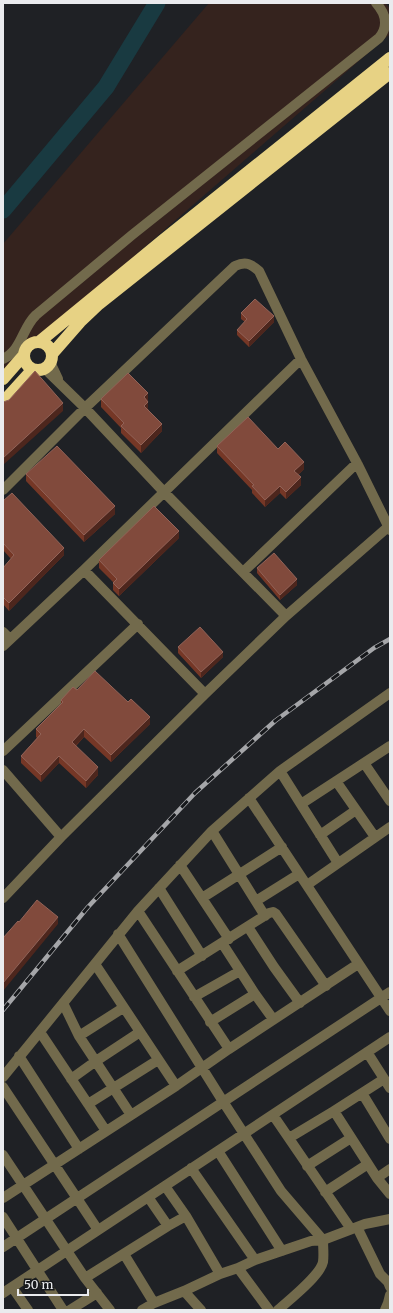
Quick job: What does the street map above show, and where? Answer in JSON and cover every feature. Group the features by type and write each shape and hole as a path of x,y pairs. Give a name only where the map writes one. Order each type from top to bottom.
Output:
{"highway":[{"path":"3,380 28,345 162,241 390,58"},
{"path":"3,402 45,363 80,322 99,304 390,73"},
{"path":"28,345 26,364 45,363"},
{"path":"28,345 48,345 45,363"}],"street":[{"path":"3,359 28,345 29,323 42,310 132,235 379,38 384,28 385,19 382,10 376,3"},
{"path":"3,490 85,408 235,266 242,263 247,263 253,265 259,271 301,360 357,463 389,528 286,616 61,837 3,898"},
{"path":"5,639 84,570 301,360"},
{"path":"45,363 59,382 164,492 286,616"},
{"path":"243,572 357,463"},
{"path":"84,570 205,694"},
{"path":"3,751 138,624"},
{"path":"3,1076 118,934 212,831 280,771 390,693"},
{"path":"301,804 390,747"},
{"path":"364,763 390,801"},
{"path":"3,770 61,837"},
{"path":"280,771 338,864"},
{"path":"336,781 375,837"},
{"path":"249,798 358,964 386,995 390,1011"},
{"path":"320,835 356,810"},
{"path":"306,885 390,827"},
{"path":"212,831 265,916"},
{"path":"202,898 282,847"},
{"path":"180,865 202,898 240,970 273,1020"},
{"path":"256,901 299,874"},
{"path":"159,888 202,956"},
{"path":"138,911 229,1049"},
{"path":"177,972 273,912 276,914 326,986"},
{"path":"248,927 300,1003"},
{"path":"118,934 281,1191 323,1240 323,1262 320,1270 301,1290 278,1310"},
{"path":"95,964 176,1086"},
{"path":"3,1198 176,1086 229,1049 358,964"},
{"path":"194,997 240,970"},
{"path":"210,1022 255,994"},
{"path":"3,1247 386,995"},
{"path":"63,1003 79,1036 131,1115"},
{"path":"79,1036 123,1008"},
{"path":"40,1032 106,1132"},
{"path":"71,1079 140,1032"},
{"path":"3,1293 390,1037"},
{"path":"367,1052 390,1088"},
{"path":"19,1056 79,1149"},
{"path":"88,1104 158,1060"},
{"path":"289,1138 384,1079"},
{"path":"3,1087 98,1230"},
{"path":"362,1093 390,1139"},
{"path":"334,1111 376,1178 390,1194"},
{"path":"272,1115 325,1192 354,1228 380,1274 388,1282 390,1287"},
{"path":"307,1166 351,1138"},
{"path":"218,1151 282,1251"},
{"path":"3,1155 85,1278 110,1310"},
{"path":"325,1192 368,1164"},
{"path":"191,1168 254,1260"},
{"path":"376,1178 390,1169"},
{"path":"165,1186 186,1216 220,1274"},
{"path":"148,1197 168,1226"},
{"path":"3,1216 63,1310"},
{"path":"85,1278 186,1216"},
{"path":"142,1310 154,1303 254,1260 311,1241 323,1240 354,1228 390,1219"},
{"path":"124,1254 154,1303"},
{"path":"238,1268 269,1310"},
{"path":"12,1286 28,1310"},
{"path":"184,1291 201,1310"},
{"path":"70,1310 97,1293"},
{"path":"385,1310 390,1295"}],"shaded area":[{"path":"209,3 385,3 390,9 390,34 3,370 3,244"}],"building":[{"path":"255,299 274,316 249,341 237,330 247,319 241,313"},
{"path":"35,371 63,403 3,458 3,402 9,400"},
{"path":"128,373 148,393 144,397 148,402 144,406 162,424 141,445 121,426 124,423 101,399"},
{"path":"248,417 278,449 285,442 304,462 294,471 301,477 286,492 280,486 265,500 252,486 254,485 217,446"},
{"path":"57,446 115,506 84,535 26,474"},
{"path":"12,493 64,548 9,603 3,597 3,568 14,555 3,543 3,501"},
{"path":"154,506 179,531 119,589 113,583 117,579 99,560"},
{"path":"274,553 297,579 280,595 257,568"},
{"path":"200,627 223,652 201,672 178,647"},
{"path":"95,671 128,702 131,699 150,717 111,755 84,729 72,742 98,767 86,781 59,756 41,775 21,756 41,734 36,729 63,702 61,700 73,687 77,690"},
{"path":"37,900 58,917 3,983 3,938 18,921 19,922"}],"waterway":[{"path":"3,210 106,87 157,3"}],"railway":[{"path":"3,1010 88,907 195,793 275,721 374,648 390,639"}]}
